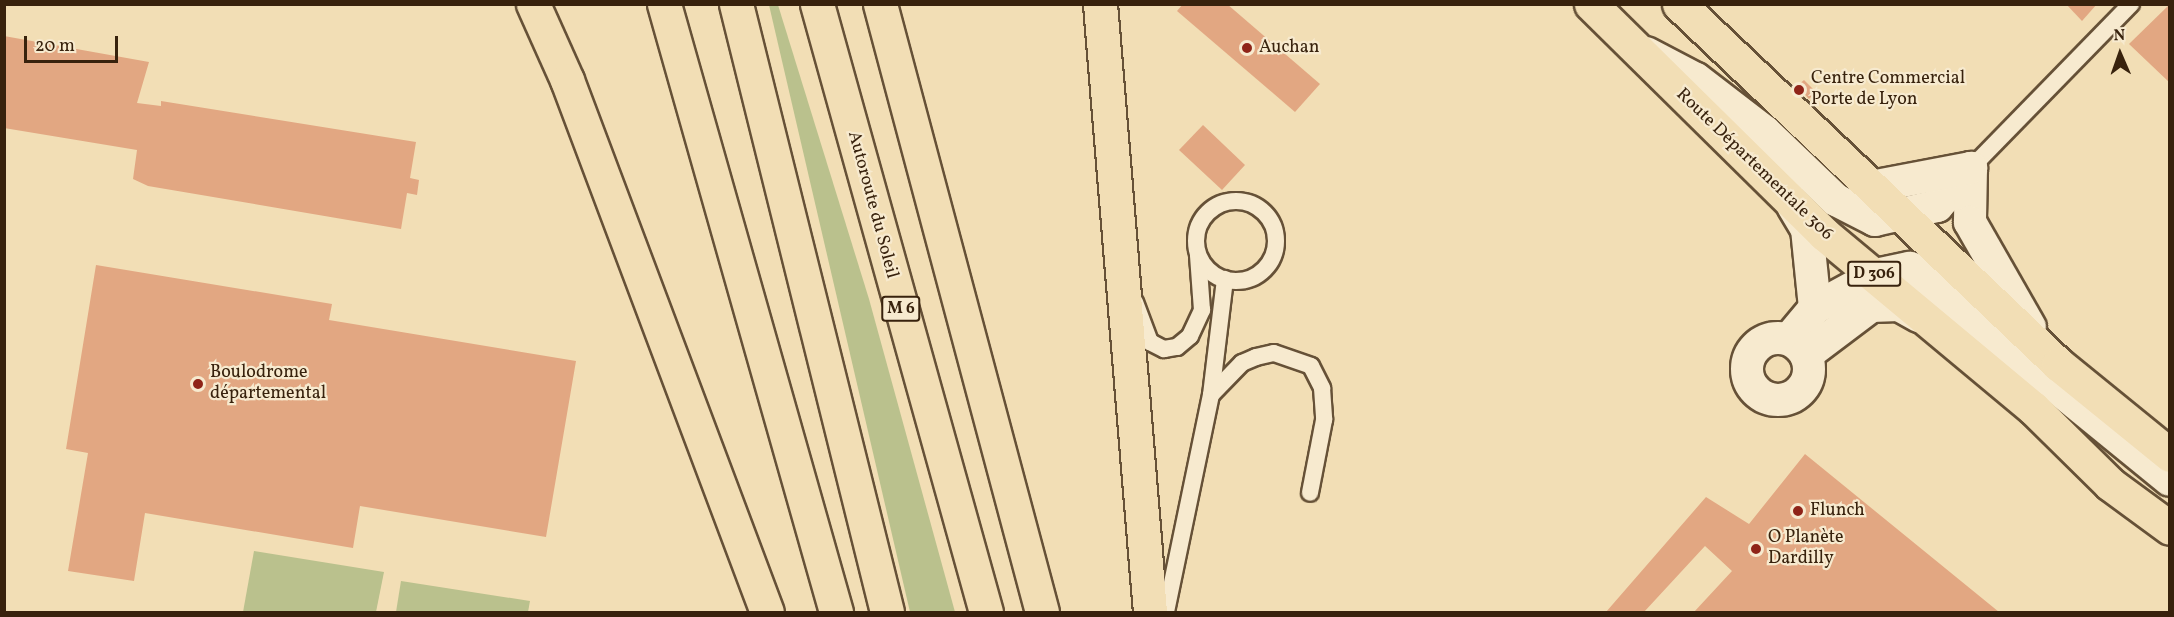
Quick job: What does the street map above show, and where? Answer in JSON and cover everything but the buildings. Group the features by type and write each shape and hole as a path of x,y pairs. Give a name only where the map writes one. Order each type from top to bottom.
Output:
{"main road":[{"path":"533,4 567,80 767,612"},
{"path":"664,4 836,612"},
{"name":"Autoroute du Soleil","path":"817,4 986,612"},
{"path":"880,4 1042,612"},
{"path":"1100,4 1150,612"},
{"name":"Route Départementale 306","path":"1591,4 1792,203 1876,275 1919,316 2033,408 2110,484 2169,528"},
{"path":"1678,4 2058,364 2169,455"},
{"path":"737,9 887,612"}],"street":[{"path":"1631,45 1696,79 1765,132 1836,200 1875,220 1902,216 1937,206 1971,168"},
{"path":"1871,188 1971,168"},
{"path":"1971,168 1970,222 2009,298 2058,364"},
{"path":"1792,203 1807,229 1815,308 1797,347 1871,306 1899,305 1919,316"},
{"path":"1815,308 1876,275 1910,268 2169,480"}],"lane":[{"path":"1971,168 2131,4"},
{"path":"1124,274 1150,342 1164,349 1177,347 1190,336 1202,310 1198,251 1204,218 1222,204 1246,202 1265,213 1276,242 1268,266 1246,279 1225,279 1208,268 1198,251"},
{"path":"1166,612 1211,395 1225,279"},
{"path":"1211,395 1242,363 1256,357 1274,353 1311,366 1322,388 1324,420 1310,493"}],"green space":[{"path":"769,5 778,5 869,299 955,612 910,612"},
{"path":"254,551 384,572 376,612 243,612"},
{"path":"401,581 530,601 528,612 396,612"}],"place":[{"name":"Auchan","path":"1247,48"},
{"name":"Centre Commercial Porte de Lyon","path":"1799,90"},
{"name":"Boulodrome départemental","path":"198,384"},
{"name":"Flunch","path":"1798,511"},
{"name":"O Planète Dardilly","path":"1756,549"}]}
